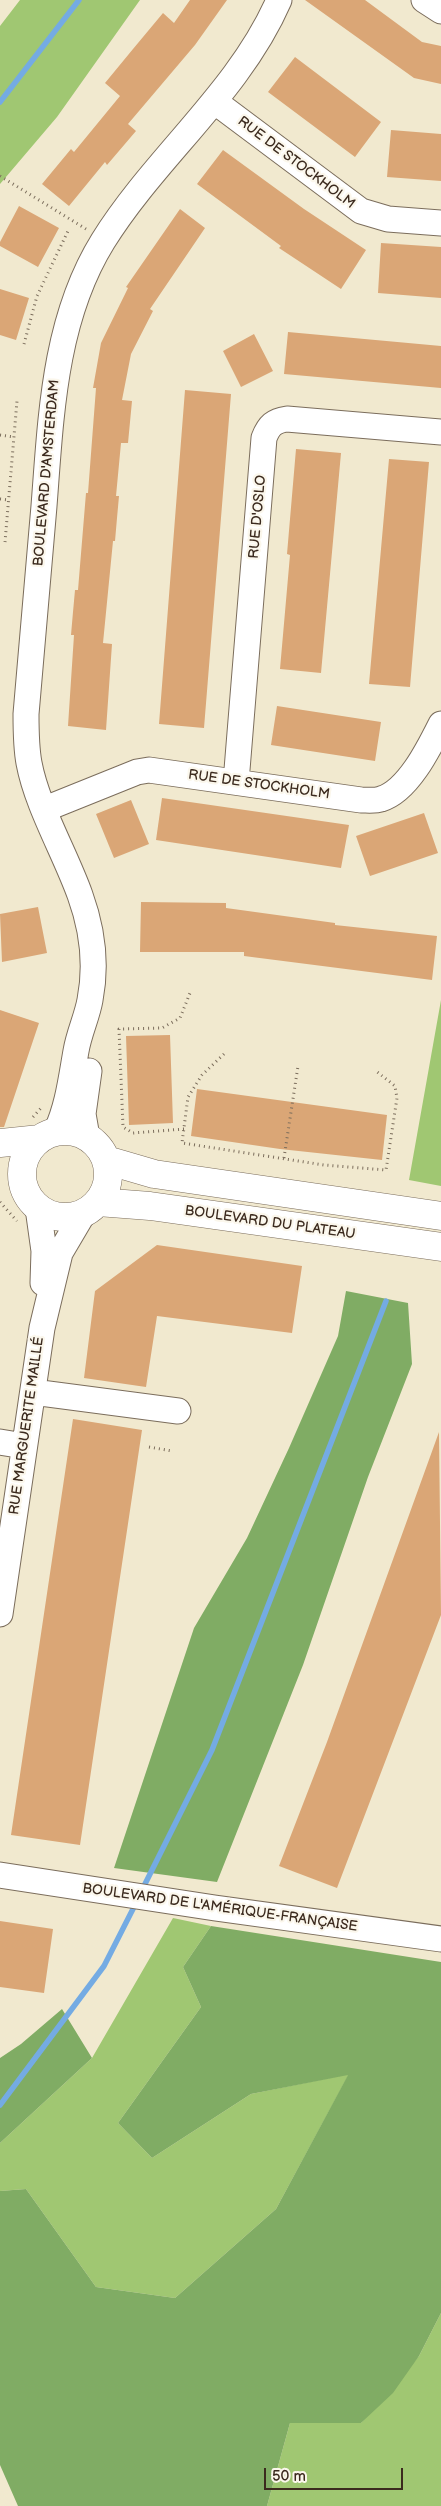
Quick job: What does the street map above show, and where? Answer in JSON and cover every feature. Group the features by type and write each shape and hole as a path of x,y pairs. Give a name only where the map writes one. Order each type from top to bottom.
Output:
{"main road":[{"path":"33,1202 22,1181 23,1165 41,1130"},
{"path":"0,1143 41,1130 77,1133 87,1137 98,1147 106,1160 108,1175 106,1190 90,1208 68,1218 52,1216 33,1202 0,1183"},
{"path":"106,1160 154,1174 441,1216"},
{"name":"BOULEVARD DU PLATEAU","path":"90,1208 150,1206 441,1247"}],"street":[{"name":"BOULEVARD D'AMSTERDAM","path":"87,1137 83,1114 92,1047 90,1001 93,966 88,923 80,895 45,809 30,765 26,740 26,714 53,396 62,344 93,258 134,198 252,52 279,0"},
{"path":"424,0 441,11"},
{"name":"RUE DE STOCKHOLM","path":"214,101 361,211 388,219 441,223"},
{"name":"RUE D'OSLO","path":"236,782 264,438 268,428 276,421 287,419 441,432"},
{"name":"RUE DE STOCKHOLM","path":"45,809 143,770 155,770 361,800 380,799 397,791 410,777 441,724"},
{"name":"BOULEVARD D'AMSTERDAM","path":"41,1130 66,1107 79,1036 90,1001"},
{"name":"RUE MARGUERITE MAILLÉ","path":"33,1202 44,1251 42,1328"},
{"name":"RUE MARGUERITE MAILLÉ","path":"0,1614 42,1328 60,1253 90,1208"},
{"path":"32,1392 178,1411"},
{"path":"0,1442 24,1446"},
{"name":"BOULEVARD DE L'AMÉRIQUE-FRANÇAISE","path":"0,1875 215,1908 441,1939"}],"path":[{"path":"0,176 87,230"},
{"path":"84,238 93,222"},
{"path":"24,344 37,296 68,231"},
{"path":"5,542 17,401"},
{"path":"0,436 14,436"},
{"path":"0,499 9,500"},
{"path":"184,1129 133,1134 123,1127 119,1029 162,1028 180,1018 190,993"},
{"path":"224,1054 202,1076 188,1097 182,1143 386,1170 397,1098 395,1086 376,1071"},
{"path":"284,1158 298,1066"},
{"path":"41,1130 35,1115 45,1102"},
{"path":"149,1448 172,1451"}],"green space":[{"path":"20,0 140,0 57,117 0,184 0,26"},
{"path":"441,1000 441,1186 409,1180"},
{"path":"346,1291 408,1303 412,1364 368,1477 303,1665 217,1882 114,1868 194,1628 247,1538 289,1448 338,1336"},
{"path":"173,1918 211,1926 183,1967 201,2007 118,2123 152,2158 251,2094 349,2074 276,2209 175,2298 96,2287 26,2189 0,2191 0,2143 92,2058"},
{"path":"211,1926 441,1962 441,2313 419,2356 393,2393 361,2423 290,2423 267,2506 18,2506 0,2465 0,2191 26,2189 96,2287 175,2298 276,2209 348,2075 251,2094 152,2158 118,2123 201,2007 183,1967"},
{"path":"62,2009 92,2058 0,2143 0,2058 21,2044"},
{"path":"441,2313 441,2506 267,2506 290,2423 361,2423 419,2356"}],"building":[{"path":"190,0 227,0 195,45 128,124 136,131 107,165 105,162 69,206 42,184 71,149 74,152 120,96 105,83 163,13 174,23"},
{"path":"305,0 365,0 422,42 441,46 441,84 414,78"},
{"path":"295,57 381,122 355,157 268,92"},
{"path":"391,130 441,134 441,181 387,177"},
{"path":"223,150 304,209 366,250 341,289 279,248 281,246 197,184"},
{"path":"19,206 59,228 38,267 0,246 0,242"},
{"path":"180,209 205,228 150,309 153,311 131,354 122,400 132,401 128,443 121,443 116,496 119,496 115,541 113,541 103,643 112,644 106,730 68,726 74,635 71,635 75,590 78,590 86,493 88,493 96,388 93,388 101,343 128,288 126,287"},
{"path":"381,243 441,247 441,298 378,293"},
{"path":"0,289 29,298 16,340 0,335"},
{"path":"288,332 441,346 441,388 284,374"},
{"path":"254,334 273,371 241,387 223,351"},
{"path":"185,390 231,394 204,728 159,724"},
{"path":"296,449 341,453 321,673 280,669 290,555 287,554"},
{"path":"389,459 429,462 410,687 369,684"},
{"path":"277,706 381,722 375,761 271,745"},
{"path":"162,798 349,825 341,868 156,840"},
{"path":"131,800 149,844 114,858 96,814"},
{"path":"424,813 438,853 370,876 356,836"},
{"path":"141,902 226,903 226,908 335,923 335,925 437,936 432,980 244,956 244,952 140,952"},
{"path":"38,907 47,953 2,962 0,914"},
{"path":"0,1010 39,1023 4,1127 0,1127"},
{"path":"170,1035 173,1123 129,1125 126,1036"},
{"path":"197,1089 387,1115 382,1160 280,1149 191,1136"},
{"path":"157,1245 302,1266 292,1333 157,1316 146,1387 84,1378 95,1291"},
{"path":"73,1419 142,1430 80,1845 11,1835"},
{"path":"439,1432 441,1615 337,1888 279,1866 327,1742"},
{"path":"0,1921 53,1929 44,1993 0,1987"}],"waterway":[{"path":"0,102 79,0"},
{"path":"142,1890 212,1750 386,1301"},
{"path":"0,2105 104,1966 136,1903"}]}
